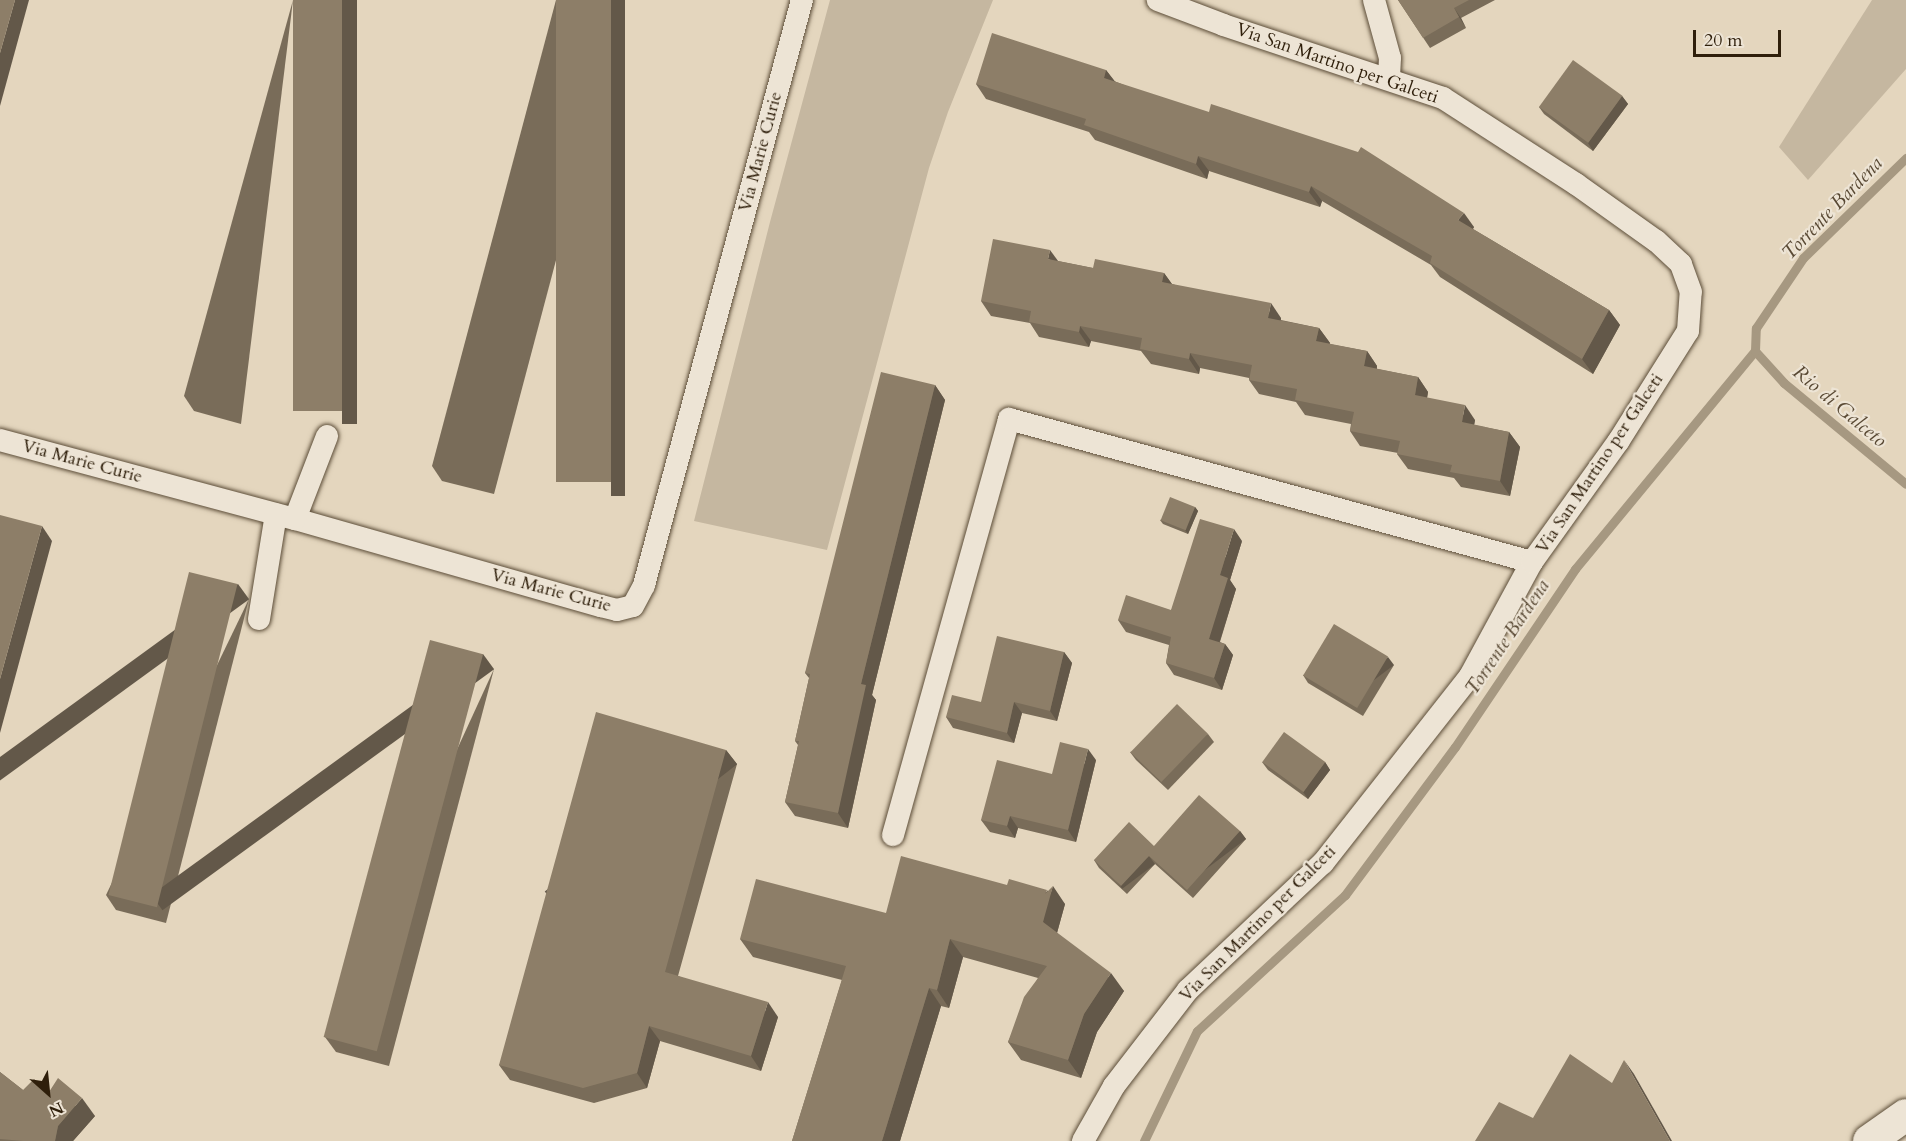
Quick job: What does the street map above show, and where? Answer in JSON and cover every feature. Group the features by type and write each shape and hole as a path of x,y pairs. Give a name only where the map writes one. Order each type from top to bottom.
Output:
{"street":[{"name":"Via Marie Curie","path":"0,440 286,516 601,606 617,610 633,606 638,601 802,0"},
{"name":"Via San Martino per Galceti","path":"1083,1141 1114,1086 1188,990 1323,863 1470,676 1532,562 1618,442 1688,331 1691,292 1681,264 1656,241 1576,184 1443,99 1389,79 1224,26 1158,0"},
{"path":"1374,0 1390,58 1389,79"},
{"path":"893,835 1009,419 1532,562"},
{"path":"259,619 286,516 327,436"},
{"path":"1869,1141 1906,1115"}],"shaded area":[{"path":"830,0 993,0 948,112 929,168 827,550 694,521 770,222"},
{"path":"1872,0 1906,0 1906,69 1808,180 1779,147"}],"building":[{"path":"0,0 15,0 0,53"},
{"path":"293,0 342,0 342,411 293,411"},
{"path":"556,0 611,0 611,482 556,482"},
{"path":"1398,0 1469,0 1454,8 1459,17 1423,38"},
{"path":"992,33 1106,70 1104,78 1209,112 1211,104 1358,152 1361,147 1464,213 1458,220 1609,310 1582,359 1430,263 1432,256 1311,186 1309,192 1198,156 1196,164 1084,125 1086,119 976,84"},
{"path":"1573,60 1622,96 1588,143 1539,107"},
{"path":"993,239 1050,250 1048,259 1093,268 1095,259 1164,273 1162,282 1271,303 1268,318 1319,328 1316,341 1367,351 1364,366 1418,377 1415,395 1465,405 1462,422 1509,432 1500,481 1450,472 1452,465 1397,454 1400,441 1350,431 1354,412 1295,400 1297,389 1249,380 1252,365 1190,353 1189,359 1140,349 1142,338 1080,326 1079,332 1029,322 1031,311 981,301"},
{"path":"881,372 935,385 861,684 866,685 838,813 785,802 799,741 795,741 810,674 805,673"},
{"path":"1170,497 1195,507 1186,530 1161,520"},
{"path":"0,515 42,526 0,679"},
{"path":"1200,519 1234,529 1220,575 1228,578 1209,639 1225,644 1214,678 1166,663 1171,637 1118,620 1126,595 1171,610"},
{"path":"189,572 238,584 157,907 108,895"},
{"path":"1334,624 1388,656 1357,708 1303,675"},
{"path":"997,636 1064,652 1050,711 1014,702 1007,733 946,717 952,695 981,702"},
{"path":"430,640 483,654 377,1051 324,1037"},
{"path":"1177,704 1208,734 1161,782 1130,752"},
{"path":"596,712 726,750 665,972 768,1002 751,1056 649,1026 637,1073 583,1088 499,1065"},
{"path":"1284,732 1325,762 1304,792 1262,762"},
{"path":"1060,742 1088,749 1068,830 1010,816 1007,826 981,820 997,760 1052,774"},
{"path":"1199,795 1240,831 1187,890 1149,856 1121,886 1094,860 1129,822 1154,846"},
{"path":"901,856 1007,885 1009,879 1047,890 1045,894 1053,886 1043,922 1111,973 1084,1014 1068,1060 1008,1042 1024,997 1047,966 950,939 937,990 929,988 882,1141 792,1141 846,966 740,939 756,879 886,913"},
{"path":"1570,1054 1612,1083 1624,1060 1670,1141 1475,1141 1499,1102 1533,1118"},
{"path":"0,1072 23,1090 34,1079 49,1092 58,1078 82,1098 58,1126 55,1141 0,1139"}],"waterway":[{"name":"Torrente Bardena","path":"1144,1141 1197,1031 1345,895 1455,747 1575,569 1755,351 1756,328 1803,258 1906,158"},
{"name":"Rio di Galceto","path":"1755,351 1784,383 1906,484"}]}
